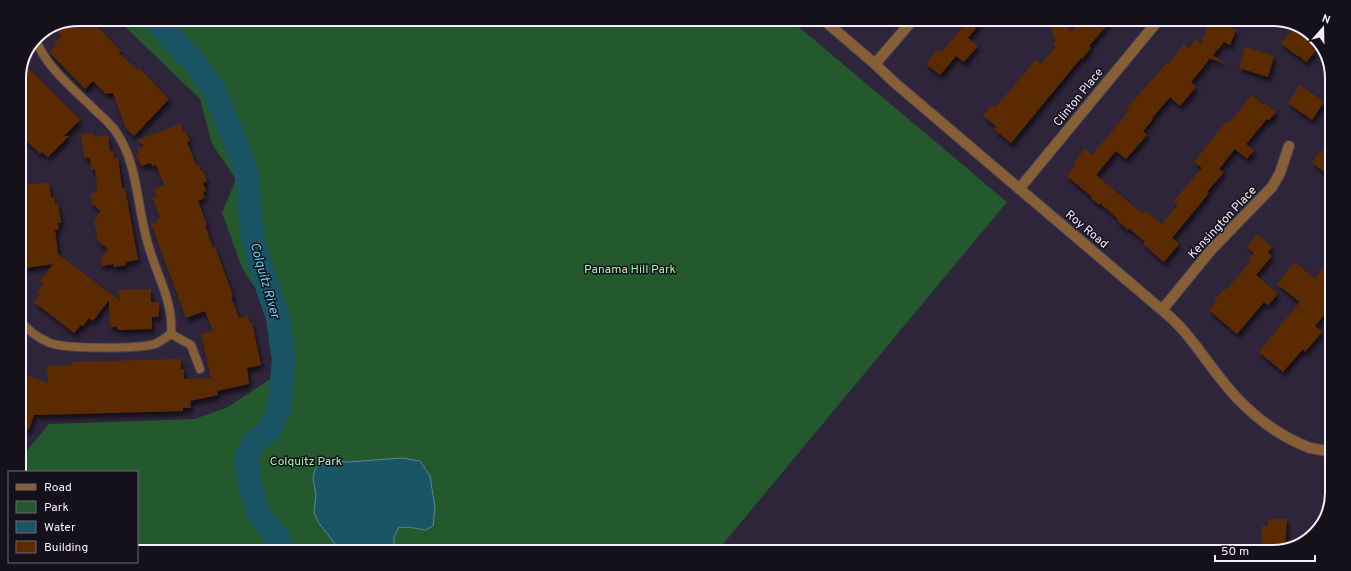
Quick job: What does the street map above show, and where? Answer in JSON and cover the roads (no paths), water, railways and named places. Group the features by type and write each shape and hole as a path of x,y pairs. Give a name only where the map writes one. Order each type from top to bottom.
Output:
{"street":[{"name":"Roy Road","path":"831,26 895,83 1162,310 1182,329 1237,398 1253,413 1286,436 1310,448 1325,450"},
{"path":"875,64 908,26"},
{"name":"Clinton Place","path":"1020,189 1154,26"},
{"name":"Kensington Place","path":"1162,310 1211,250 1272,187 1280,173 1289,146"}],"lane":[{"path":"38,45 48,63 113,128 122,141 131,162 138,188 148,244 168,300 172,320 171,334"},
{"path":"26,328 37,336 52,344 70,347 140,347 156,344 171,334"},
{"path":"171,334 191,345 200,369"}],"water":[{"path":"402,458 420,461 430,476 435,507 433,526 425,530 408,527 398,528 394,538 394,545 336,545 318,522 314,512 316,495 313,478 315,469 321,464 332,461 348,462"}],"waterway":[{"name":"Colquitz River","path":"161,26 196,64 214,90 238,148 247,176 252,233 258,259 278,318 284,360 279,410 269,430 253,444 246,458 251,488 259,515 282,545"}],"park label":[{"name":"Panama Hill Park","path":"630,269"},
{"name":"Colquitz Park","path":"306,461"}]}
